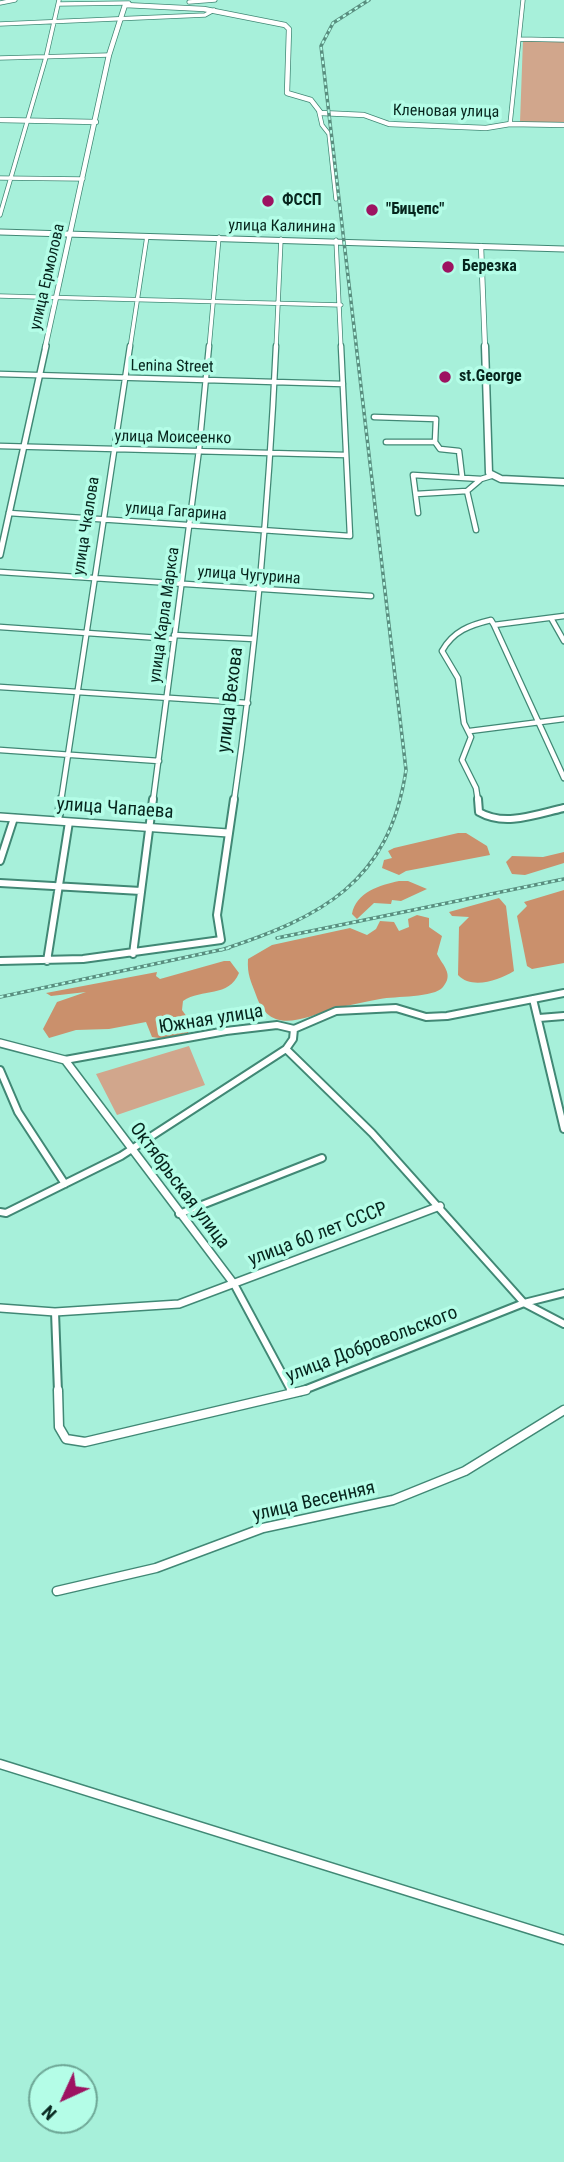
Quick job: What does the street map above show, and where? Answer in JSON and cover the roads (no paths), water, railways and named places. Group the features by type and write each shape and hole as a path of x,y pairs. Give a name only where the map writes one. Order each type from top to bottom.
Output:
{"main road":[{"name":"улица Калинина","path":"0,232 336,240 564,250"},
{"path":"481,246 488,470 491,476 564,482"}],"street":[{"path":"0,3 15,0"},
{"path":"0,215 29,120 59,2 127,4 215,0"},
{"path":"510,124 523,0"},
{"path":"189,2 285,25 289,29 287,93 311,100 319,112 321,125 329,134 336,199"},
{"name":"улица Ермолова","path":"0,555 109,55 119,19 127,4"},
{"path":"0,24 205,15 214,10"},
{"path":"520,39 564,40"},
{"path":"0,58 109,55"},
{"name":"Кленовая улица","path":"319,112 364,115 389,124 486,128 510,124 564,125"},
{"path":"0,120 96,122"},
{"path":"0,178 83,179"},
{"name":"улица Чкалова","path":"58,821 123,378 147,236"},
{"name":"улица Карла Маркса","path":"132,954 199,450 219,237"},
{"name":"улица Вехова","path":"0,961 47,961 132,954 221,940 217,915 248,704 271,453 281,239"},
{"path":"336,240 346,455"},
{"path":"0,296 341,305"},
{"name":"Lenina Street","path":"0,374 343,384"},
{"path":"374,416 436,419 435,442 440,449 459,451 462,476"},
{"path":"386,442 435,442"},
{"name":"улица Моисеенко","path":"0,446 346,455"},
{"name":"улица Гагарина","path":"0,513 350,536 346,455"},
{"path":"418,513 413,475 481,479"},
{"path":"416,494 467,491 481,479 491,476"},
{"path":"467,491 477,530"},
{"name":"улица Чугурина","path":"0,572 371,596"},
{"path":"494,625 564,616"},
{"path":"551,618 564,641"},
{"path":"564,778 491,620 465,626 446,643 442,651 458,678 464,723 471,737 460,755 462,767 477,789 479,812 484,817 501,819 564,808"},
{"path":"0,627 254,639"},
{"path":"0,687 248,704"},
{"path":"470,731 564,719"},
{"path":"0,750 159,761"},
{"name":"улица Чапаева","path":"0,817 149,826 228,834"},
{"path":"0,861 14,818"},
{"path":"47,961 69,822"},
{"path":"0,883 141,891"},
{"name":"Южная улица","path":"65,1060 226,1031 277,1026 294,1029 336,1011 396,1008 426,1017 436,1017 564,993"},
{"path":"533,999 564,1129"},
{"path":"539,1018 564,1016"},
{"path":"0,1212 6,1213 121,1156 286,1049 293,1040 294,1029"},
{"path":"0,1043 65,1060"},
{"path":"286,1049 372,1133 524,1303 564,1324"},
{"name":"Октябрьская улица","path":"65,1060 234,1284 293,1393"},
{"path":"0,1070 7,1097 51,1158 65,1184"},
{"path":"553,1083 564,1081"},
{"path":"179,1214 322,1157"},
{"name":"улица 60 лет СССР","path":"0,1308 55,1312 179,1304 440,1206"},
{"name":"улица Добровольского","path":"55,1312 59,1427 66,1439 85,1442 293,1393 524,1303 564,1293"},
{"name":"улица Весенняя","path":"57,1591 156,1568 263,1528 393,1500 465,1471 564,1410"},
{"path":"0,1764 564,1940"}],"railway":[{"path":"223,949 290,924 345,890 367,868 384,841 397,809 406,770 321,46 333,23 369,0"},
{"path":"277,938 564,879"},
{"path":"223,949 229,948"},
{"path":"0,997 223,949"}],"place":[{"name":"ФССП","path":"268,201"},
{"name":"\"Бицепс\"","path":"372,210"},
{"name":"Березка","path":"448,267"},
{"name":"st.George","path":"445,377"}]}
